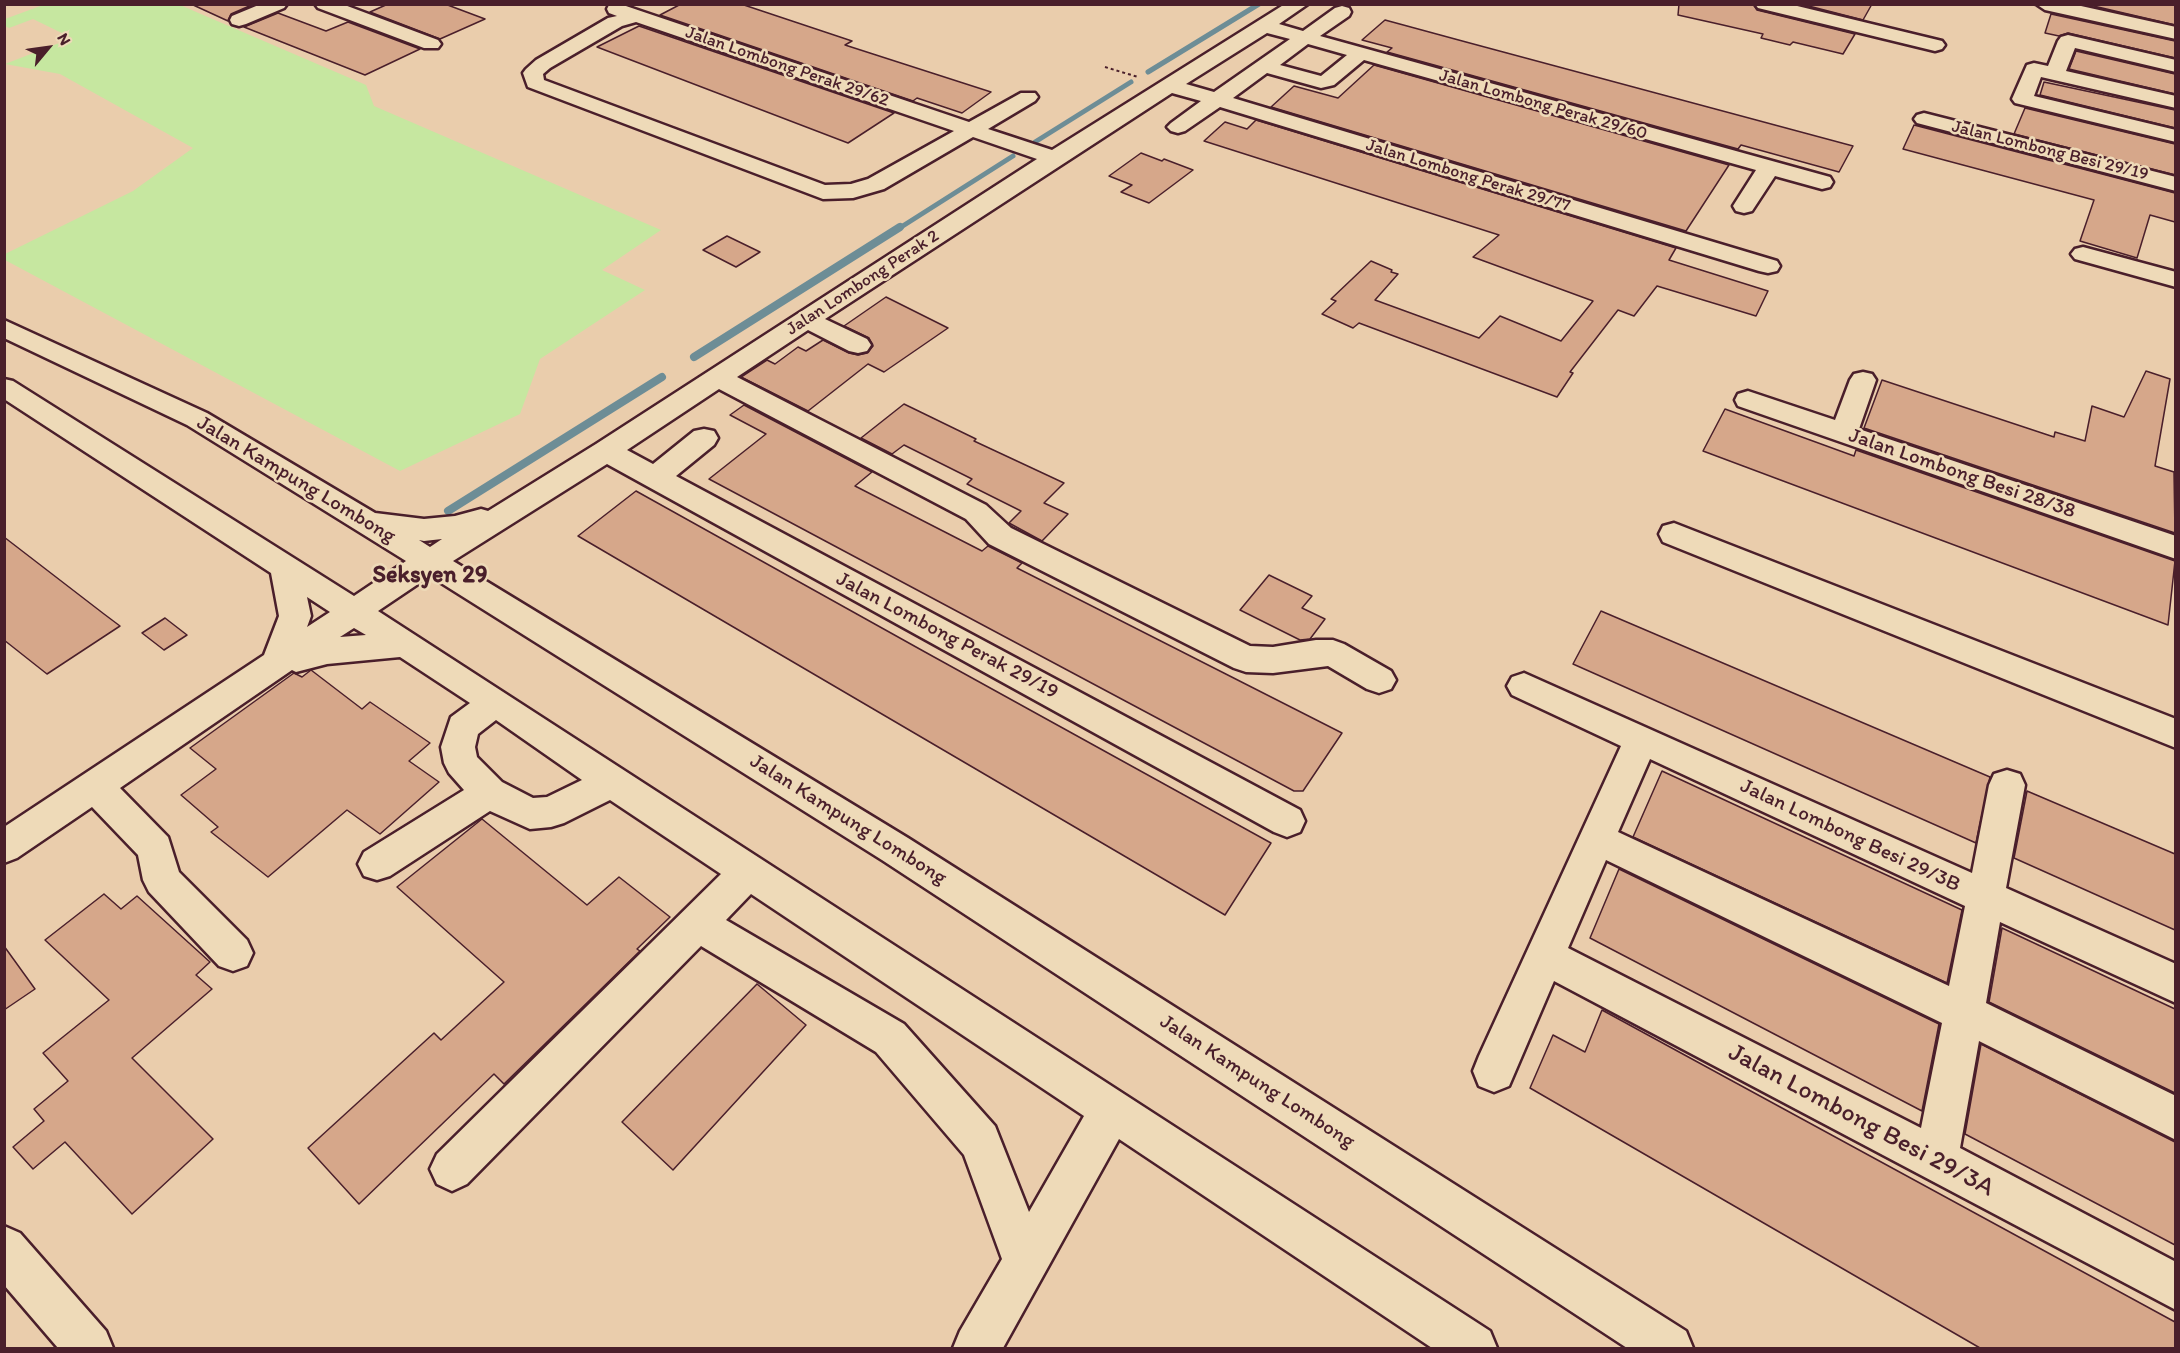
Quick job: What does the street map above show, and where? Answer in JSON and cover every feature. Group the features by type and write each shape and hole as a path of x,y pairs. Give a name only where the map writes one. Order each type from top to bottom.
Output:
{"street":[{"path":"240,20 278,4"},
{"path":"324,4 431,44"},
{"name":"Jalan Lombong Perak 29/62","path":"603,4 1054,158"},
{"name":"Jalan Lombong Perak 2","path":"4,847 428,562 606,451 1054,158 1299,4"},
{"path":"1764,4 1935,45"},
{"path":"2046,4 2175,33"},
{"path":"1178,127 1342,12"},
{"path":"636,16 615,22 543,64 533,73 535,83 823,192 853,191 876,184 1028,97"},
{"name":"Jalan Lombong Perak 29/60","path":"1264,26 1822,182"},
{"path":"2055,74 2068,41 2175,66"},
{"path":"1263,66 1321,82 1327,81 1360,54"},
{"path":"2175,102 2034,69 2022,99 2175,136"},
{"name":"Jalan Lombong Perak 29/77","path":"1168,85 1768,266"},
{"name":"Jalan Lombong Besi 29/19","path":"1924,119 2175,184"},
{"path":"1744,206 1769,167"},
{"path":"2083,254 2175,280"},
{"path":"807,320 858,345"},
{"name":"Jalan Kampung Lombong","path":"4,328 197,419 368,523 895,849 1669,1348"},
{"path":"718,378 976,512 1000,536 1246,658 1273,660 1316,653 1333,653 1379,680"},
{"path":"1844,434 1863,380"},
{"path":"4,387 356,611 748,872 1473,1348"},
{"name":"Jalan Lombong Besi 28/38","path":"1748,400 2175,548"},
{"path":"655,478 704,438"},
{"name":"Jalan Lombong Perak 29/19","path":"606,451 1287,820"},
{"path":"368,523 424,530 455,526 508,512"},
{"path":"494,603 477,575 472,560 477,545 508,512"},
{"path":"1674,534 2175,734"},
{"path":"277,665 295,616 285,566"},
{"path":"277,665 327,651 406,644"},
{"name":"Jalan Lombong Besi 29/3B","path":"1524,686 2175,984"},
{"path":"495,702 463,727 458,747 461,763 489,793 530,814 551,812 612,782"},
{"path":"1494,1071 1641,740"},
{"path":"1936,1159 2007,785"},
{"path":"95,788 131,821 155,848 162,880 233,953"},
{"path":"377,864 489,793"},
{"path":"1619,848 1964,1013 2175,1119"},
{"path":"452,1169 748,872"},
{"path":"698,924 890,1038 980,1141 1026,1262"},
{"name":"Jalan Lombong Besi 29/3A","path":"1545,956 1936,1159 2175,1287"},
{"path":"977,1348 1112,1111"},
{"path":"4,1249 88,1348"}],"green space":[{"path":"43,5 180,5 366,85 374,106 661,230 602,270 645,290 540,359 520,414 400,471 5,260 5,254 133,191 193,148 60,74 5,64 72,38 33,19 9,28 5,26 5,19"}],"building":[{"path":"191,4 254,4 231,14 228,21"},
{"path":"388,4 445,4 485,19 440,39 370,12"},
{"path":"681,4 741,4 852,41 845,45 991,92 962,113 917,98 913,101 660,15"},
{"path":"1679,4 1753,4 1757,10 1855,34 1843,54 1793,42 1790,45 1761,38 1763,34 1678,15"},
{"path":"1801,4 1872,4 1863,20"},
{"path":"2085,4 2175,4 2175,25"},
{"path":"278,13 326,31 348,22 420,49 365,75 244,27"},
{"path":"2051,14 2175,41 2175,58 2068,33 2059,36 2045,33"},
{"path":"1385,20 1853,146 1839,172 1741,145 1738,149 1387,52 1392,48 1362,40"},
{"path":"639,26 894,113 848,143 597,47"},
{"path":"2076,51 2175,74 2175,94 2069,69"},
{"path":"1374,65 1729,165 1686,231 1271,107 1294,86 1338,98"},
{"path":"2044,82 2175,110 2175,128 2040,95"},
{"path":"2025,108 2175,144 2175,175 2014,134"},
{"path":"1256,120 1676,248 1669,260 1768,291 1756,316 1657,286 1634,316 1618,310 1570,372 1573,373 1557,397 1359,323 1353,328 1322,314 1336,301 1331,299 1371,261 1398,274 1375,300 1479,338 1500,316 1561,341 1593,301 1473,257 1499,235 1204,141 1225,122 1247,129"},
{"path":"1914,125 2175,193 2175,222 2150,215 2137,258 2080,241 2094,200 1903,149"},
{"path":"1141,153 1193,170 1149,203 1121,192 1132,185 1109,176"},
{"path":"727,236 760,252 736,267 703,250"},
{"path":"886,297 948,328 884,372 868,364 808,411 741,377 767,360 775,364 798,347 806,351 823,340 849,353 858,355 867,353 873,346 869,338 844,326"},
{"path":"2146,371 2170,379 2155,466 2174,472 2175,533 1864,428 1882,380 2054,437 2055,432 2085,441 2092,406 2124,417"},
{"path":"904,404 976,439 974,441 1064,483 1044,503 1068,514 1042,541 1009,523 1021,511 967,484 972,479 904,445 892,454 861,438"},
{"path":"744,405 872,472 855,486 982,551 988,546 1022,563 1017,568 1342,733 1303,791 1294,791 709,479 766,434 730,415"},
{"path":"1725,409 1854,456 1856,450 2175,561 2168,625 1703,451"},
{"path":"636,491 1271,843 1225,915 578,536"},
{"path":"4,537 120,626 47,674 4,640"},
{"path":"1269,575 1312,596 1302,608 1325,619 1310,639 1300,640 1240,610"},
{"path":"1601,611 1990,777 1976,843 1573,664"},
{"path":"165,618 187,635 164,650 142,633"},
{"path":"311,670 362,709 370,702 430,743 409,761 439,782 380,834 347,810 268,877 211,832 218,827 181,795 216,769 190,748 294,673 302,677"},
{"path":"1662,771 1962,910 1947,983 1633,837"},
{"path":"2027,791 2175,854 2175,930 2014,858"},
{"path":"482,819 587,905 619,877 670,917 637,949 640,951 504,1084 494,1074 359,1204 308,1148 434,1033 441,1040 504,982 397,887"},
{"path":"1619,869 1939,1024 1922,1111 1590,938"},
{"path":"104,894 121,909 137,896 210,962 196,975 212,989 132,1058 213,1139 132,1214 65,1142 33,1169 13,1147 44,1121 34,1109 68,1081 43,1053 109,1000 45,940"},
{"path":"2002,928 2175,1009 2175,1093 1989,1002"},
{"path":"4,946 35,989 4,1010"},
{"path":"757,984 806,1025 673,1170 622,1122"},
{"path":"1602,1010 2175,1322 2175,1348 1980,1348 1530,1088 1553,1035 1585,1052"},
{"path":"1981,1044 2175,1142 2175,1245 1965,1134"}],"waterway":[{"path":"1148,72 1259,4"},
{"path":"1035,142 1131,82"},
{"path":"898,229 1013,156"},
{"path":"694,357 900,227"},
{"path":"448,511 662,377"}],"district":[{"name":"Seksyen 29","path":"430,576"}]}
